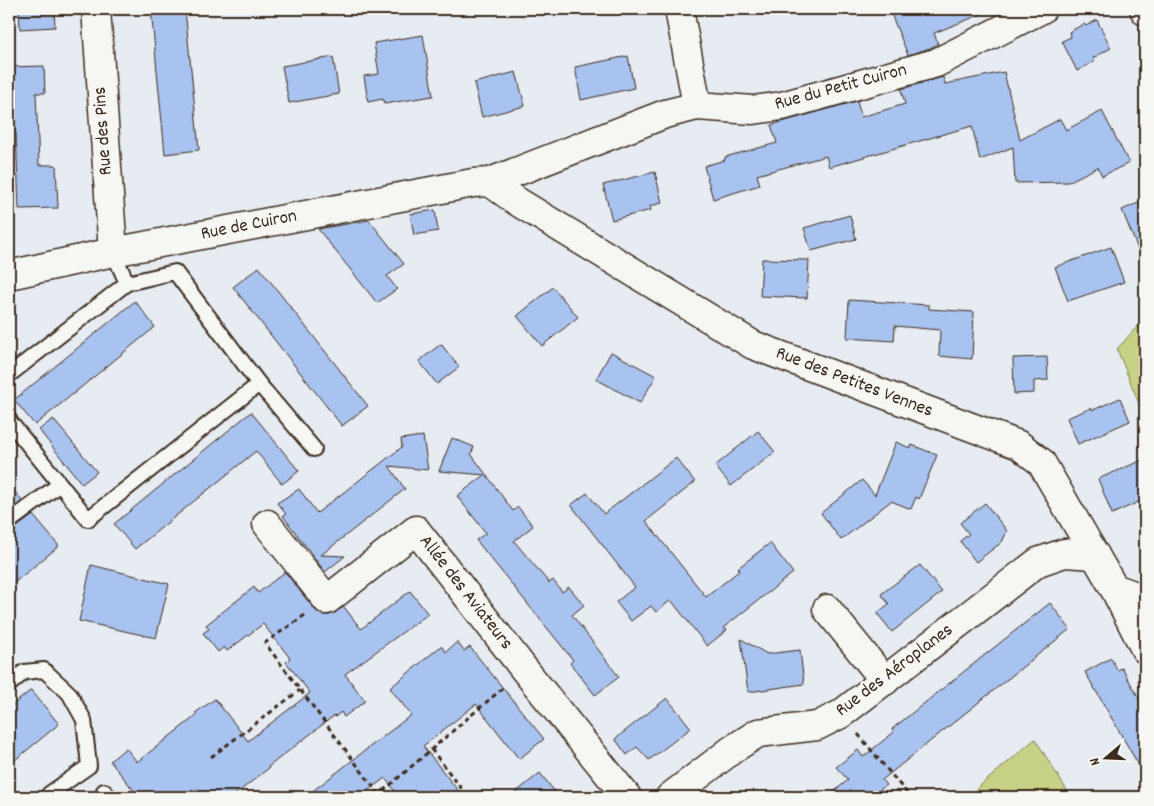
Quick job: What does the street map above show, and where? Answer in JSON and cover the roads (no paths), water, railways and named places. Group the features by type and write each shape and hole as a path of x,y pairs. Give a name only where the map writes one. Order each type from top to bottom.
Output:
{"street":[{"name":"Rue des Pins","path":"96,9 113,252"},
{"path":"678,9 697,106"},
{"name":"Rue du Petit Cuiron","path":"490,182 665,114 697,106 754,110 782,106 936,63 1042,9"},
{"name":"Rue de Cuiron","path":"9,276 113,252 490,182"},
{"name":"Rue des Petites Vennes","path":"490,182 518,202 753,345 1019,445 1041,462 1114,588 1145,649"},
{"name":"Allée des Aviateurs","path":"267,524 327,600 416,530 627,797"},
{"name":"Rue des Aéroplanes","path":"645,797 680,790 733,749 758,733 817,726 841,714 1038,562 1064,554 1095,555"},
{"path":"1114,588 1145,599"},
{"path":"827,609 885,681"}],"lane":[{"path":"113,252 126,283"},
{"path":"9,374 126,283 175,272 259,384 314,449"},
{"path":"9,419 88,519 259,384"},
{"path":"9,522 60,484"},
{"path":"9,685 24,672 44,670 69,693 84,720 89,766 49,794"}]}
